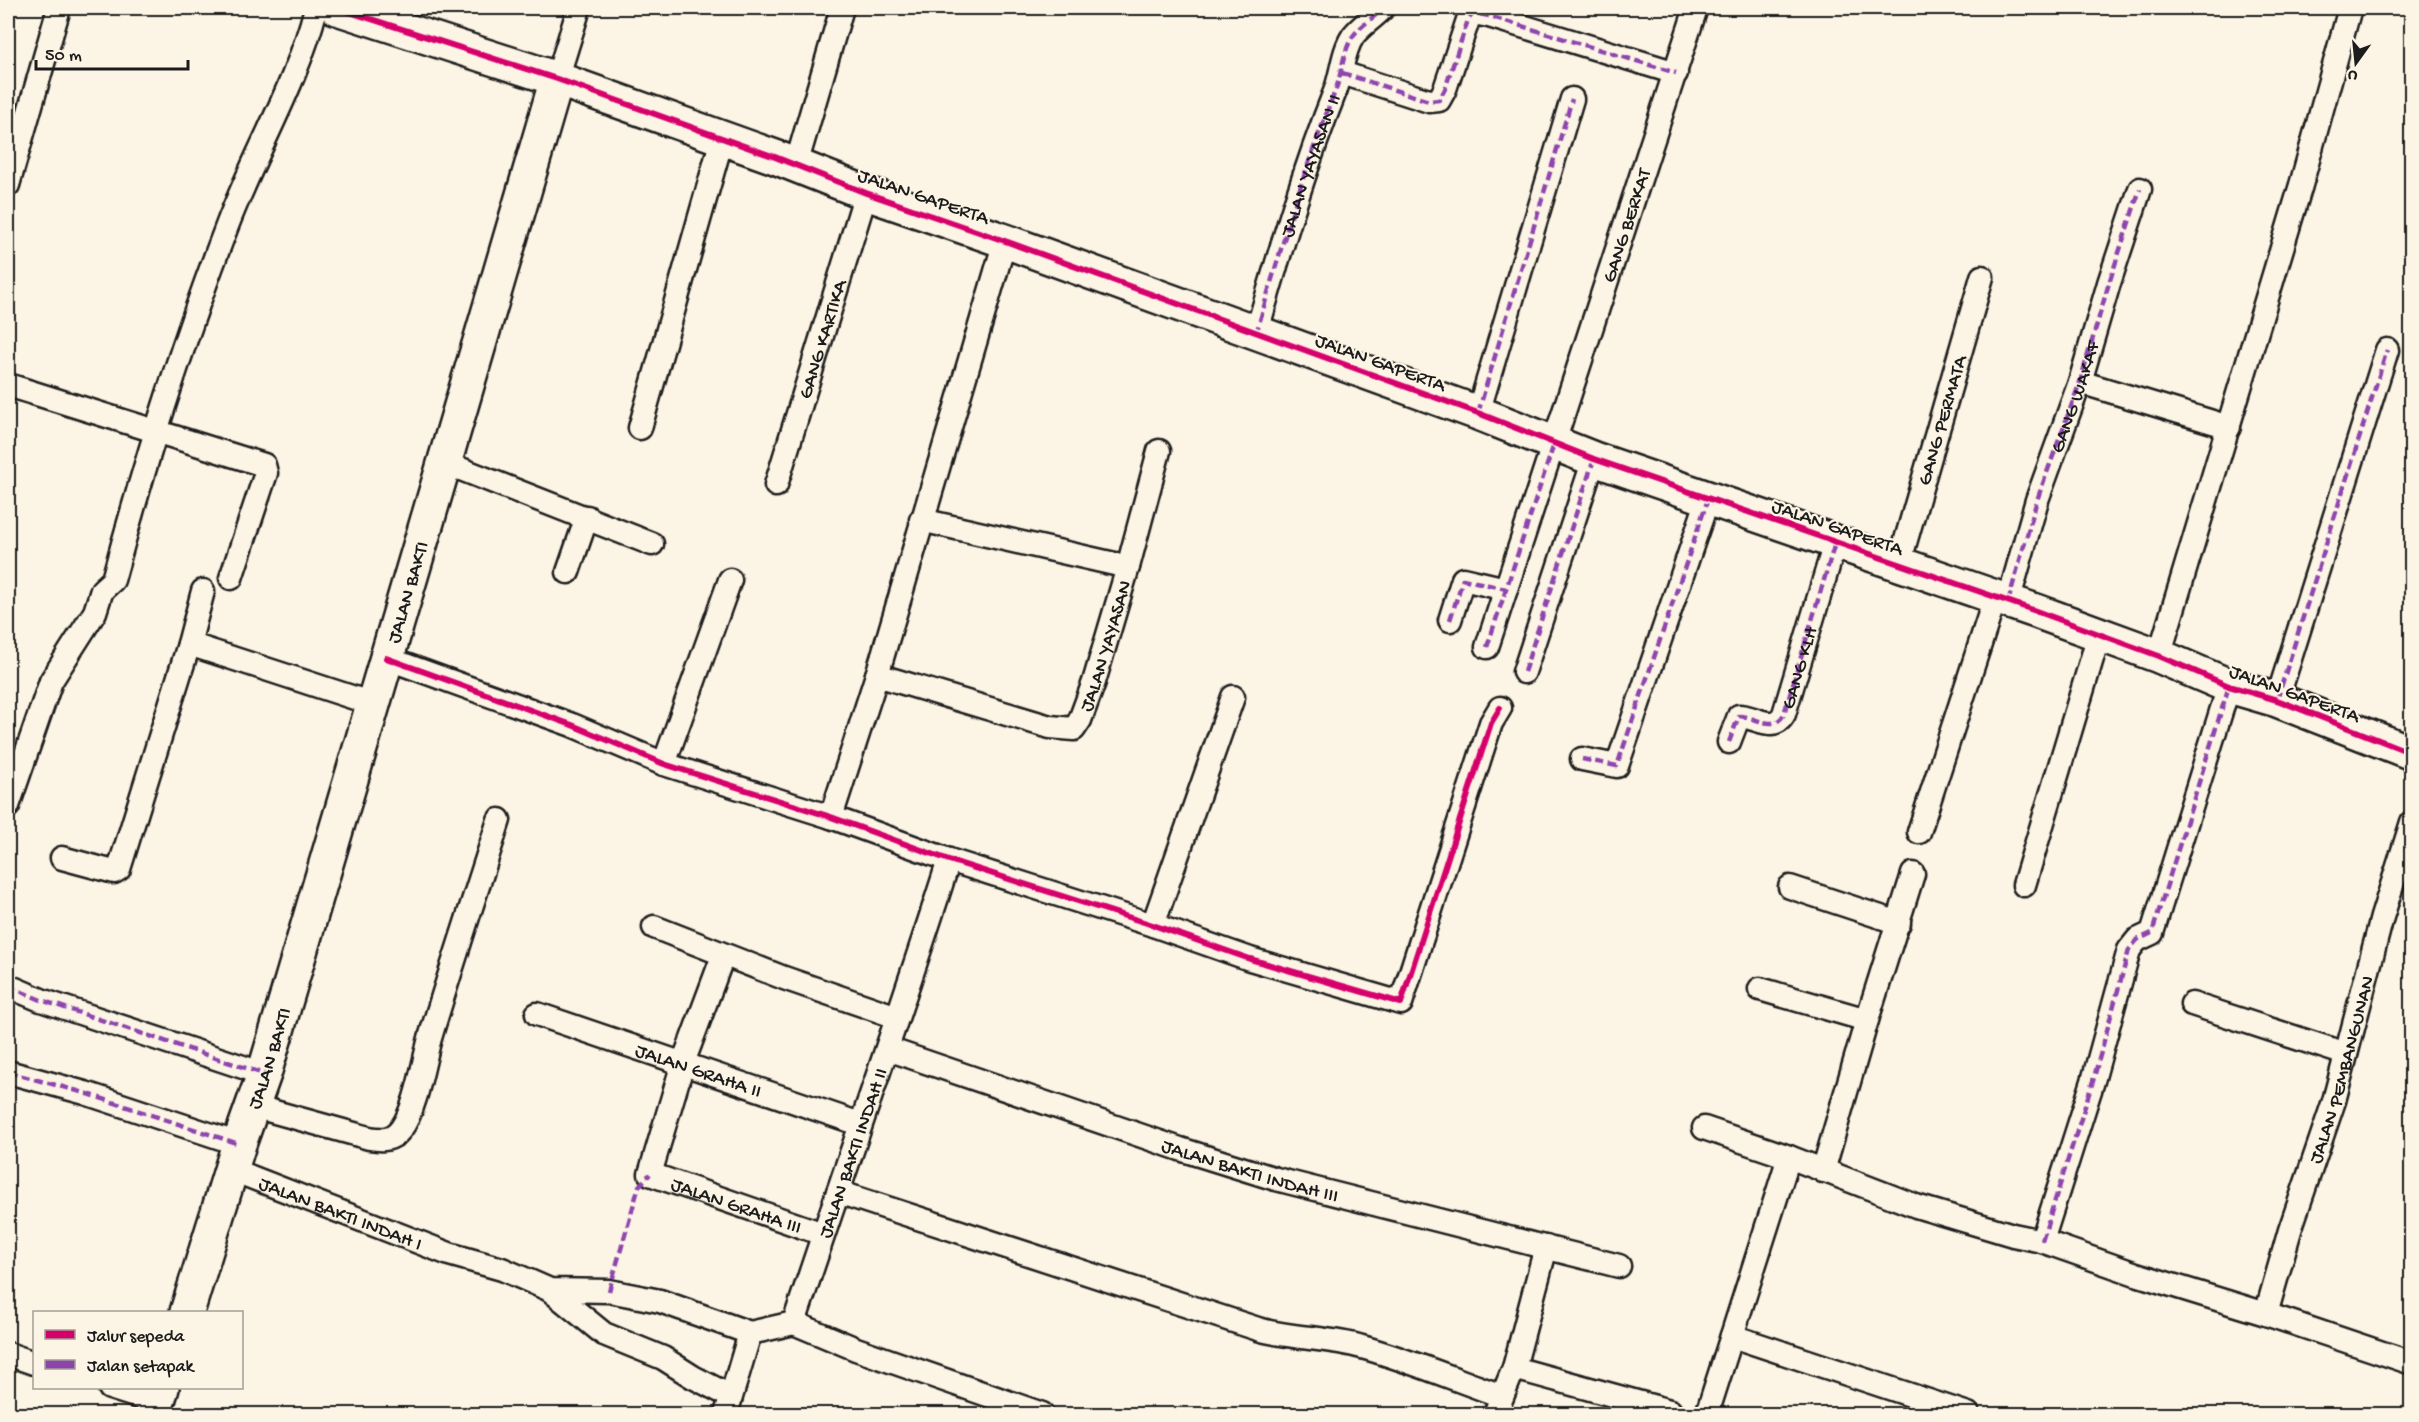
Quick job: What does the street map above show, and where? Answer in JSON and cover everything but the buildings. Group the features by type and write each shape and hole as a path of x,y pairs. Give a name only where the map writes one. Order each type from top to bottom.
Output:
{"street":[{"path":"8,185 59,8"},
{"path":"8,806 51,681 95,612 102,590 113,580 156,432 227,226 282,106 316,8"},
{"name":"JALAN GAPERTA","path":"337,8 387,15 796,165 866,194 1005,241 1478,413 1594,459 1899,564 1997,606 2099,635 2159,656 2229,686 2277,700 2412,753"},
{"name":"JALAN BAKTI","path":"187,1311 264,1074 579,8"},
{"path":"796,165 842,8"},
{"name":"JALAN YAYASAN II","path":"1256,334 1295,202 1342,73 1353,36 1383,8"},
{"name":"GANG BERKAT","path":"1487,647 1696,8"},
{"path":"2159,656 2301,185 2350,8"},
{"path":"1342,73 1429,101 1439,100 1445,89 1468,20 1473,13 1676,73"},
{"path":"1478,413 1572,99"},
{"path":"640,428 722,139"},
{"name":"GANG WAKAF","path":"1919,831 1997,606 2080,382 2140,189"},
{"name":"GANG KARTIKA","path":"776,485 866,194"},
{"path":"831,817 877,675 1005,241"},
{"name":"GANG PERMATA","path":"1899,564 1982,277"},
{"path":"2277,700 2387,350"},
{"path":"2080,382 2229,427"},
{"path":"8,385 264,465 266,468 231,578"},
{"path":"1128,567 1159,452"},
{"path":"1524,672 1594,459"},
{"path":"443,462 651,544"},
{"path":"1582,759 1617,766 1708,499"},
{"path":"568,572 587,517"},
{"name":"JALAN YAYASAN","path":"877,675 1050,727 1074,729 1080,720 1094,682 1128,567 921,520"},
{"name":"GANG KLH","path":"1729,742 1739,716 1773,724 1780,721 1784,714 1835,543"},
{"path":"1450,620 1463,579 1506,589"},
{"path":"664,764 730,580"},
{"path":"62,858 114,872 119,869 189,644 203,591"},
{"path":"2024,885 2099,635"},
{"path":"189,644 373,704"},
{"path":"386,658 572,725 664,764 831,817 949,860 1153,925 1250,959 1401,1003 1491,723 1500,708"},
{"path":"2042,1241 2093,1081 2129,950 2137,940 2152,933 2229,686"},
{"path":"1153,925 1233,697"},
{"path":"253,1106 384,1141 394,1137 400,1131 409,1118 430,1038 499,820"},
{"name":"JALAN PEMBANGUNAN","path":"2266,1314 2290,1230 2334,1101 2382,917 2412,822"},
{"name":"JALAN BAKTI INDAH II","path":"794,1323 860,1124 888,1050 949,860"},
{"path":"1823,1171 1913,874"},
{"path":"1790,887 1899,923"},
{"path":"654,927 723,956 897,1017"},
{"path":"683,1063 723,956"},
{"path":"8,986 41,1000 264,1074"},
{"path":"1760,989 1867,1020"},
{"path":"2192,1004 2346,1054"},
{"name":"JALAN GRAHA II","path":"537,1014 860,1124"},
{"name":"JALAN BAKTI INDAH III","path":"888,1050 1180,1149 1276,1179 1619,1266"},
{"name":"JALAN GRAHA III","path":"683,1063 650,1174 824,1234"},
{"name":"JALAN BAKTI INDAH I","path":"8,1072 85,1093 236,1157 449,1254 502,1269 550,1290"},
{"path":"1704,1128 1789,1157 1916,1206 2013,1235 2042,1241 2136,1274 2266,1314 2412,1363"},
{"path":"1707,1414 1789,1157"},
{"path":"838,1192 1258,1329 1279,1335 1317,1338 1362,1347 1498,1405 1514,1368 1546,1247"},
{"path":"550,1290 603,1334 663,1358 693,1377 728,1405 750,1333"},
{"path":"550,1290 609,1290 660,1301 750,1333 794,1323 856,1349 1042,1414"},
{"path":"1732,1336 1968,1414"},
{"path":"8,1354 33,1363"},
{"path":"1514,1368 1670,1411"},
{"path":"113,1389 158,1402"}],"marked path":[{"path":"1256,334 1293,210 1336,89 1347,48 1356,32 1383,8"},
{"path":"1342,73 1429,101 1439,100 1445,89 1468,20 1473,13 1676,73"},
{"path":"1478,413 1572,99"},
{"path":"2008,602 2037,500 2080,382 2140,189"},
{"path":"2277,700 2387,350"},
{"path":"1487,647 1554,444"},
{"path":"1524,672 1594,459"},
{"path":"1582,759 1617,766 1708,499"},
{"path":"1729,742 1739,716 1770,723 1780,720 1784,714 1835,543"},
{"path":"1450,620 1463,579 1506,589"},
{"path":"2042,1241 2093,1081 2129,950 2137,940 2152,933 2229,686"},
{"path":"8,986 41,1000 264,1074"},
{"path":"8,1072 85,1093 239,1144"},
{"path":"609,1291 639,1186 650,1174"}],"cycle path":[{"path":"337,8 557,79 775,157 866,193 1005,241 1478,413 1594,459 2036,611 2159,656 2229,686 2277,700 2412,753"},
{"path":"386,658 572,725 664,764 831,817 949,860 1153,925 1250,959 1401,1003 1491,723 1500,708"}]}
